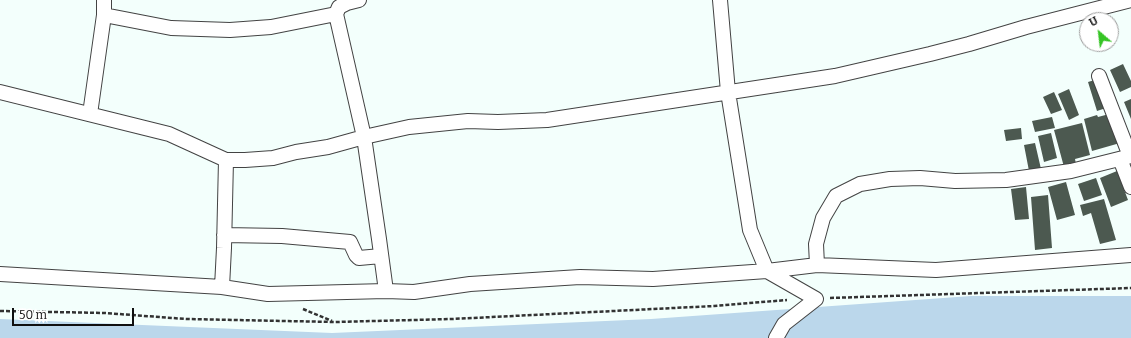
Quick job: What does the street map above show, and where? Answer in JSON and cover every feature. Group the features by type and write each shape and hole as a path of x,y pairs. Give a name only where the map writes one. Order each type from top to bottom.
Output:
{"street":[{"path":"90,114 104,15 104,0"},
{"path":"359,0 339,7 336,14 364,137 386,291"},
{"path":"720,0 728,92 750,230 767,271 816,299 784,324 776,338"},
{"path":"0,92 169,134 226,160 273,158 296,152 328,147 408,127 468,121 498,122 547,120 835,76 923,56 1026,27 1131,0"},
{"path":"104,15 171,28 230,30 271,27 336,14"},
{"path":"1099,76 1127,157 1131,187"},
{"path":"817,265 816,244 823,218 836,196 860,184 890,179 920,178 955,181 1006,180 1071,171 1127,157"},
{"path":"222,287 226,160"},
{"path":"224,235 282,236 350,242 359,258 382,256"},
{"path":"0,274 222,287 268,294 386,291 414,292 470,284 580,277 654,279 767,271 817,265 936,270 1131,255"}],"path":[{"path":"0,311 105,313 186,319 335,322 452,319 714,306 763,301 1131,288"}],"shaded area":[{"path":"971,296 1131,296 1131,338 0,338 0,319 332,333 651,319"}],"building":[{"path":"1123,64 1131,81 1131,87 1120,92 1110,70"},
{"path":"1098,79 1106,108 1097,111 1088,82"},
{"path":"1069,89 1079,115 1069,120 1058,94"},
{"path":"1054,92 1062,110 1051,114 1043,97"},
{"path":"1131,99 1131,119 1124,102"},
{"path":"1113,113 1120,143 1092,151 1084,119 1097,115 1098,117"},
{"path":"1052,117 1055,128 1035,132 1032,121"},
{"path":"1082,123 1090,155 1075,159 1076,164 1064,167 1054,130"},
{"path":"1021,128 1022,139 1006,141 1004,130"},
{"path":"1051,133 1057,158 1044,162 1038,136"},
{"path":"1035,143 1041,169 1029,171 1024,145"},
{"path":"1117,171 1128,200 1111,207 1100,178"},
{"path":"1096,178 1102,195 1084,201 1078,184"},
{"path":"1066,182 1075,215 1057,220 1048,187"},
{"path":"1026,187 1029,219 1015,220 1011,189"},
{"path":"1048,195 1052,248 1035,250 1031,197"},
{"path":"1104,199 1116,240 1100,244 1091,213 1083,216 1080,205"}]}
